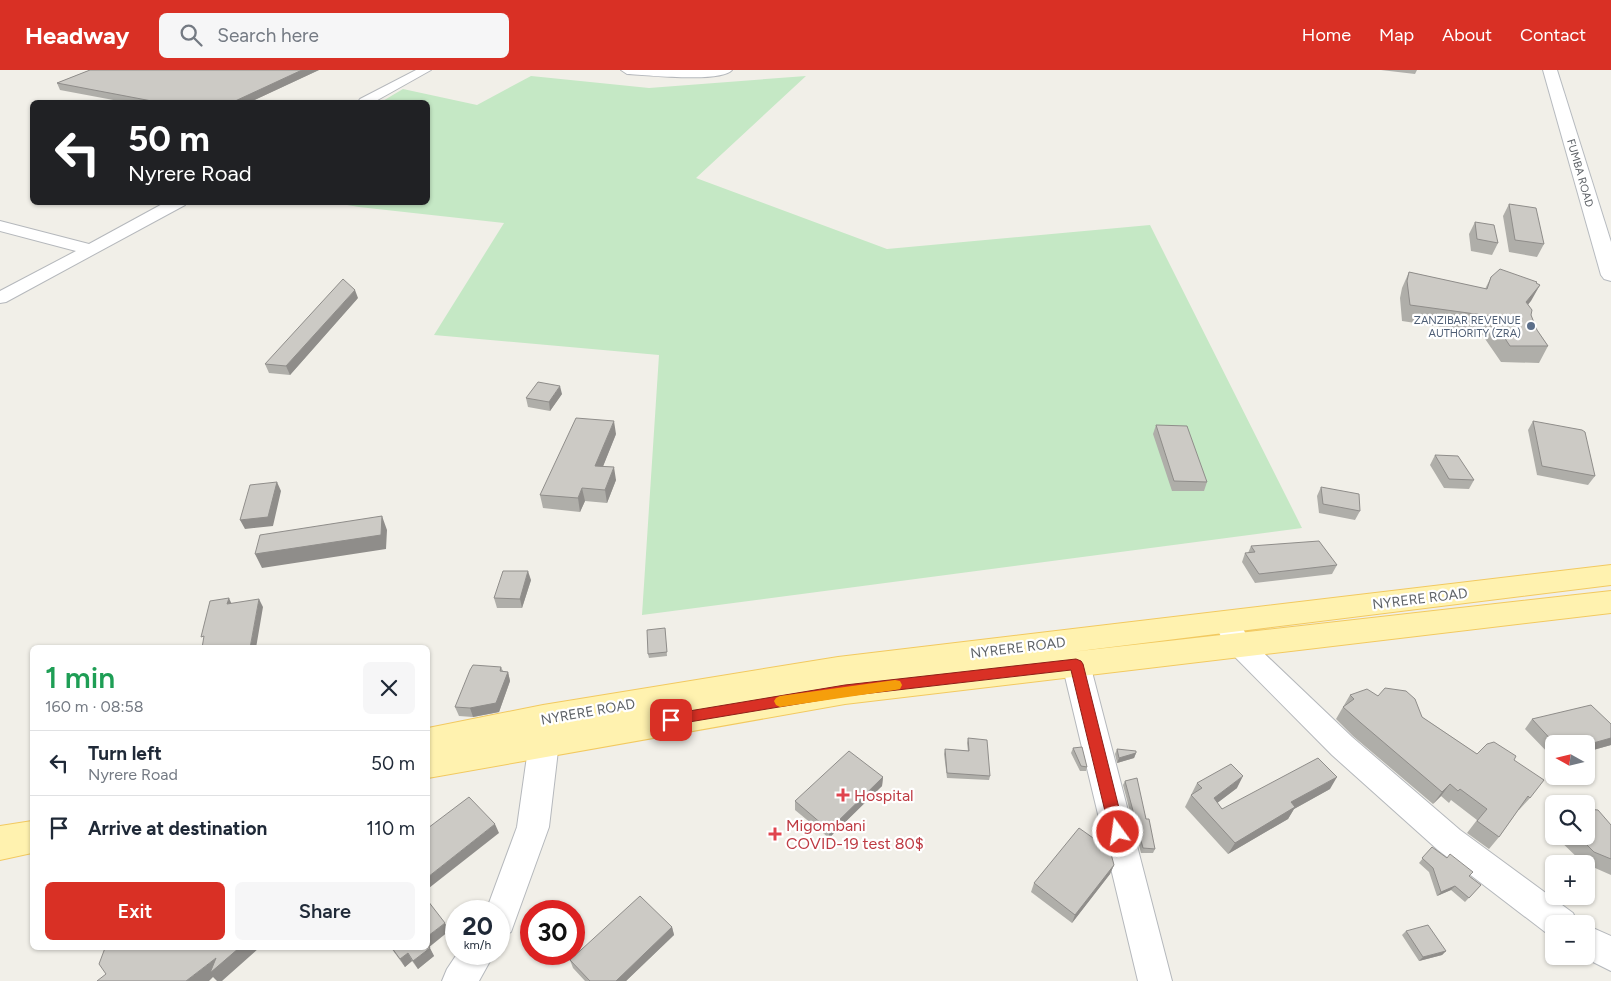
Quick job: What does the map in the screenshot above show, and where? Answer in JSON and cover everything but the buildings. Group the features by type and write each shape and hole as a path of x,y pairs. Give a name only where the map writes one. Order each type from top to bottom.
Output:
{"main road":[{"name":"NYRERE ROAD","path":"430,742 543,731 845,691 1076,664 1233,634 1611,575"},
{"name":"NYRERE ROAD","path":"430,763 543,731 838,670 1611,602"},
{"path":"0,826 30,820"},
{"path":"0,843 30,837"}],"street":[{"path":"368,100 425,70"},
{"path":"627,70 698,74 726,70"},
{"name":"FUMBA ROAD","path":"1550,70 1611,276"},
{"path":"0,298 173,205"},
{"path":"0,226 89,249"},
{"path":"1233,634 1342,746 1449,840 1549,915"},
{"path":"1076,664 1155,981"},
{"path":"507,900 533,828 543,731"},
{"path":"1595,946 1611,954"},
{"path":"459,981 470,965"}],"green space":[{"path":"531,76 649,88 806,76 696,178 887,249 1150,225 1302,528 642,615 659,355 434,335 504,223 347,205 430,205 430,100 384,100 403,89 477,105"}],"slow traffic":[{"path":"780,701 895,685"}],"place":[{"name":"ZANZIBAR REVENUE AUTHORITY (ZRA)","path":"1531,326"},
{"name":"Hospital","path":"843,795"},
{"name":"Migombani COVID-19 test 80$","path":"775,834"}],"route":[{"path":"671,720 845,691 1076,664 1118,832"}]}
